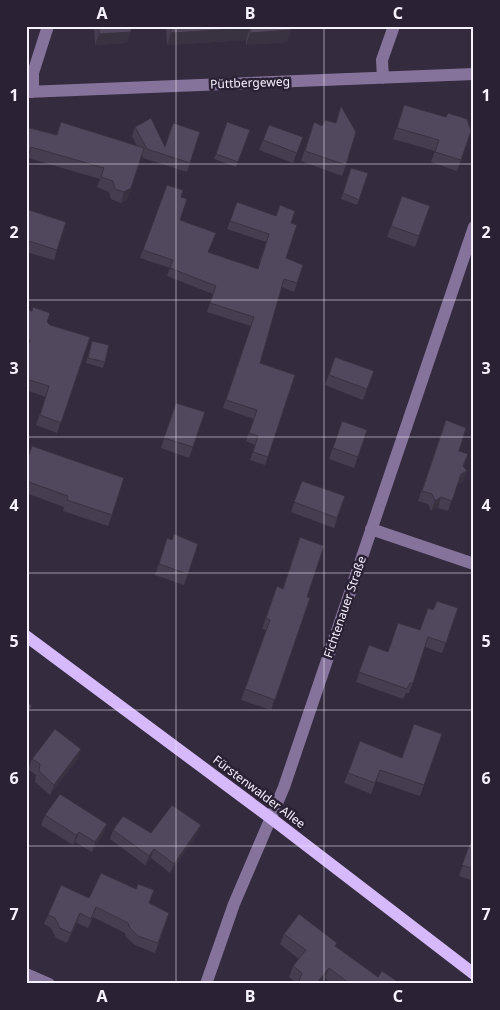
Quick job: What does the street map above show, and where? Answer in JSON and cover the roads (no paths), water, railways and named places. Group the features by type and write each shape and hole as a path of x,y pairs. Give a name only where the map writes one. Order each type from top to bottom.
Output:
{"main road":[{"name":"Fürstenwalder Allee","path":"26,636 272,818 474,974"}],"street":[{"path":"30,92 33,73 48,26"},
{"path":"383,78 382,60 394,26"},
{"name":"Püttbergeweg","path":"30,92 474,74"},
{"name":"Fichtenauer Straße","path":"206,984 234,904 272,818 474,227"},
{"path":"371,529 474,564"},
{"path":"26,974 49,984"}]}
